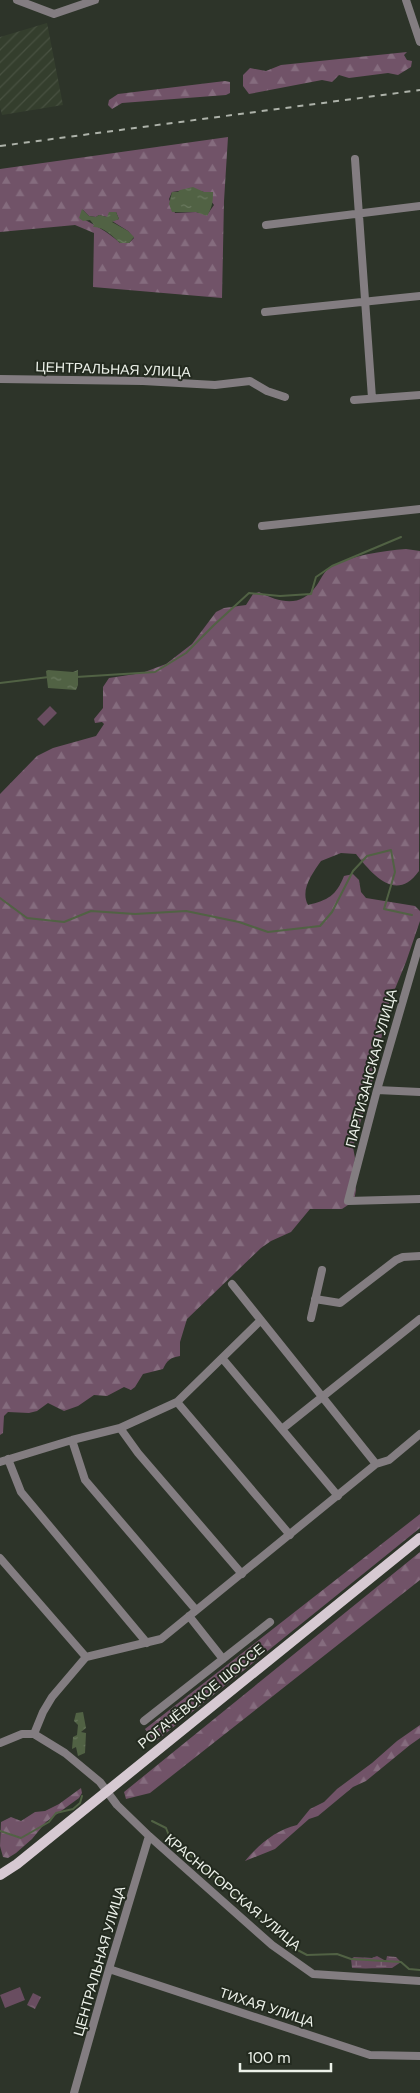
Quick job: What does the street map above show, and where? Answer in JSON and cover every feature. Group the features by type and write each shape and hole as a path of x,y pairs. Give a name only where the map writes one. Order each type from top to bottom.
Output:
{"main road":[{"name":"РОГАЧЁВСКОЕ ШОССЕ","path":"0,1875 17,1864 420,1538"}],"street":[{"path":"17,0 54,14 95,0"},
{"path":"406,0 420,42"},
{"path":"355,159 372,398"},
{"path":"266,225 420,206"},
{"path":"266,312 420,296"},
{"name":"ЦЕНТРАЛЬНАЯ УЛИЦА","path":"0,379 226,384 250,381 267,391 285,397"},
{"path":"354,400 420,395"},
{"path":"262,526 420,509"},
{"name":"ПАРТИЗАНСКАЯ УЛИЦА","path":"420,942 377,1090 348,1201 420,1199"},
{"path":"377,1090 420,1092"},
{"path":"316,1299 340,1302 389,1264 402,1257 420,1256"},
{"path":"311,1318 322,1270"},
{"path":"232,1284 376,1464"},
{"path":"282,1429 420,1319"},
{"path":"147,1643 20,1492 4,1460 120,1428 177,1402 261,1320"},
{"path":"222,1358 338,1496"},
{"path":"177,1402 290,1535"},
{"path":"120,1428 138,1453 242,1574"},
{"path":"0,1743 22,1734 34,1734 43,1712 52,1697 86,1657 161,1639 376,1464 389,1460 420,1434"},
{"path":"72,1440 86,1480 196,1610"},
{"path":"0,1558 86,1657"},
{"path":"189,1616 223,1659"},
{"path":"144,1721 270,1622"},
{"name":"КРАСНОГОРСКАЯ УЛИЦА","path":"34,1734 65,1753 100,1782 117,1805 149,1836 272,1945 313,1974 420,1981"},
{"name":"ЦЕНТРАЛЬНАЯ УЛИЦА","path":"74,2093 149,1836"},
{"name":"ТИХАЯ УЛИЦА","path":"109,1968 370,2054 420,2056"}],"shaded area":[{"path":"47,23 63,105 2,115 0,107 0,37"}],"green space":[{"path":"407,52 404,55 407,60 412,61 411,67 398,75 388,73 349,78 339,75 332,82 322,80 249,94 243,86 243,75 250,68 266,71 281,65"},
{"path":"225,81 230,82 230,93 226,95 122,103 112,109 108,105 109,100 118,94"},
{"path":"228,137 224,201 222,298 93,287 94,233 75,225 0,232 0,169","holes":["192,189 204,192 214,205 207,215 196,212 175,213 169,199 172,192","83,210 89,216 96,217 99,215 107,217 116,212 119,219 112,221 128,231 134,238 129,243 120,243 80,217"]},
{"path":"406,549 420,551 419,871 402,885 393,885 377,877 356,854 341,853 321,861 308,882 305,894 308,905 326,899 338,888 344,876 353,874 359,880 361,892 366,898 415,906 420,911 420,921 388,1006 372,1083 353,1147 355,1158 353,1171 356,1190 354,1201 342,1209 310,1209 291,1232 261,1248 187,1319 180,1342 180,1356 169,1360 163,1369 143,1374 131,1390 124,1387 107,1396 94,1395 78,1406 64,1411 48,1403 37,1411 29,1413 8,1412 4,1416 3,1433 0,1435 0,794 37,756 53,748 96,736 104,724 102,722 95,723 94,719 103,708 103,687 109,678 142,673 166,664 192,644 216,612 224,608 246,605 253,594 259,592 283,601 297,600 311,592 326,571 339,563 367,554"},
{"path":"50,706 57,713 44,726 37,719"},
{"path":"420,1514 420,1528 155,1742 145,1729"},
{"path":"420,1552 420,1580 150,1793 126,1799 124,1792"},
{"path":"420,1725 420,1738 366,1781 353,1787 318,1816 309,1819 275,1849 245,1861 268,1839 282,1830 297,1825 310,1809 324,1802 337,1789"},
{"path":"81,1788 82,1793 79,1798 46,1822 32,1839 16,1853 8,1858 3,1857 0,1846 1,1822 11,1817 21,1821 35,1812 45,1811 59,1804"},
{"path":"377,1956 386,1961 387,1956 396,1957 401,1962 392,1968 352,1968 351,1959 354,1957 372,1958"},
{"path":"20,1987 25,2000 5,2008 0,1995"},
{"path":"33,1993 41,1997 35,2009 27,2005"}],"water":[{"path":"193,187 204,192 213,192 212,205 207,216 196,212 172,212 169,204 172,192"},
{"path":"82,209 89,216 96,217 99,215 107,217 109,212 116,212 119,219 112,222 128,231 134,237 129,243 120,243 104,230 93,227 94,225 90,220 83,221 79,218"},
{"path":"78,670 76,690 48,688 46,671 73,672"},
{"path":"83,1712 86,1728 81,1732 86,1733 85,1753 78,1756 76,1747 72,1749 73,1737 77,1735 78,1725 74,1721 76,1713"}],"waterway":[{"path":"76,677 155,672 186,653 249,593 280,596 311,594 316,577 332,566 401,537"},
{"path":"0,683 49,677"},
{"path":"0,898 27,918 64,922 91,911 135,914 186,911 239,922 268,932 320,926 332,912 353,871 367,856 391,850 395,872 384,909 412,915"},
{"path":"0,1831 21,1838 49,1822 56,1813 73,1809 80,1803 82,1796"},
{"path":"152,1821 166,1828 170,1838 180,1849 201,1862 210,1874 228,1886 236,1898 290,1946 307,1955 337,1954 351,1959 401,1962 409,1969 420,1970"}],"railway":[{"path":"0,146 420,90"}]}
